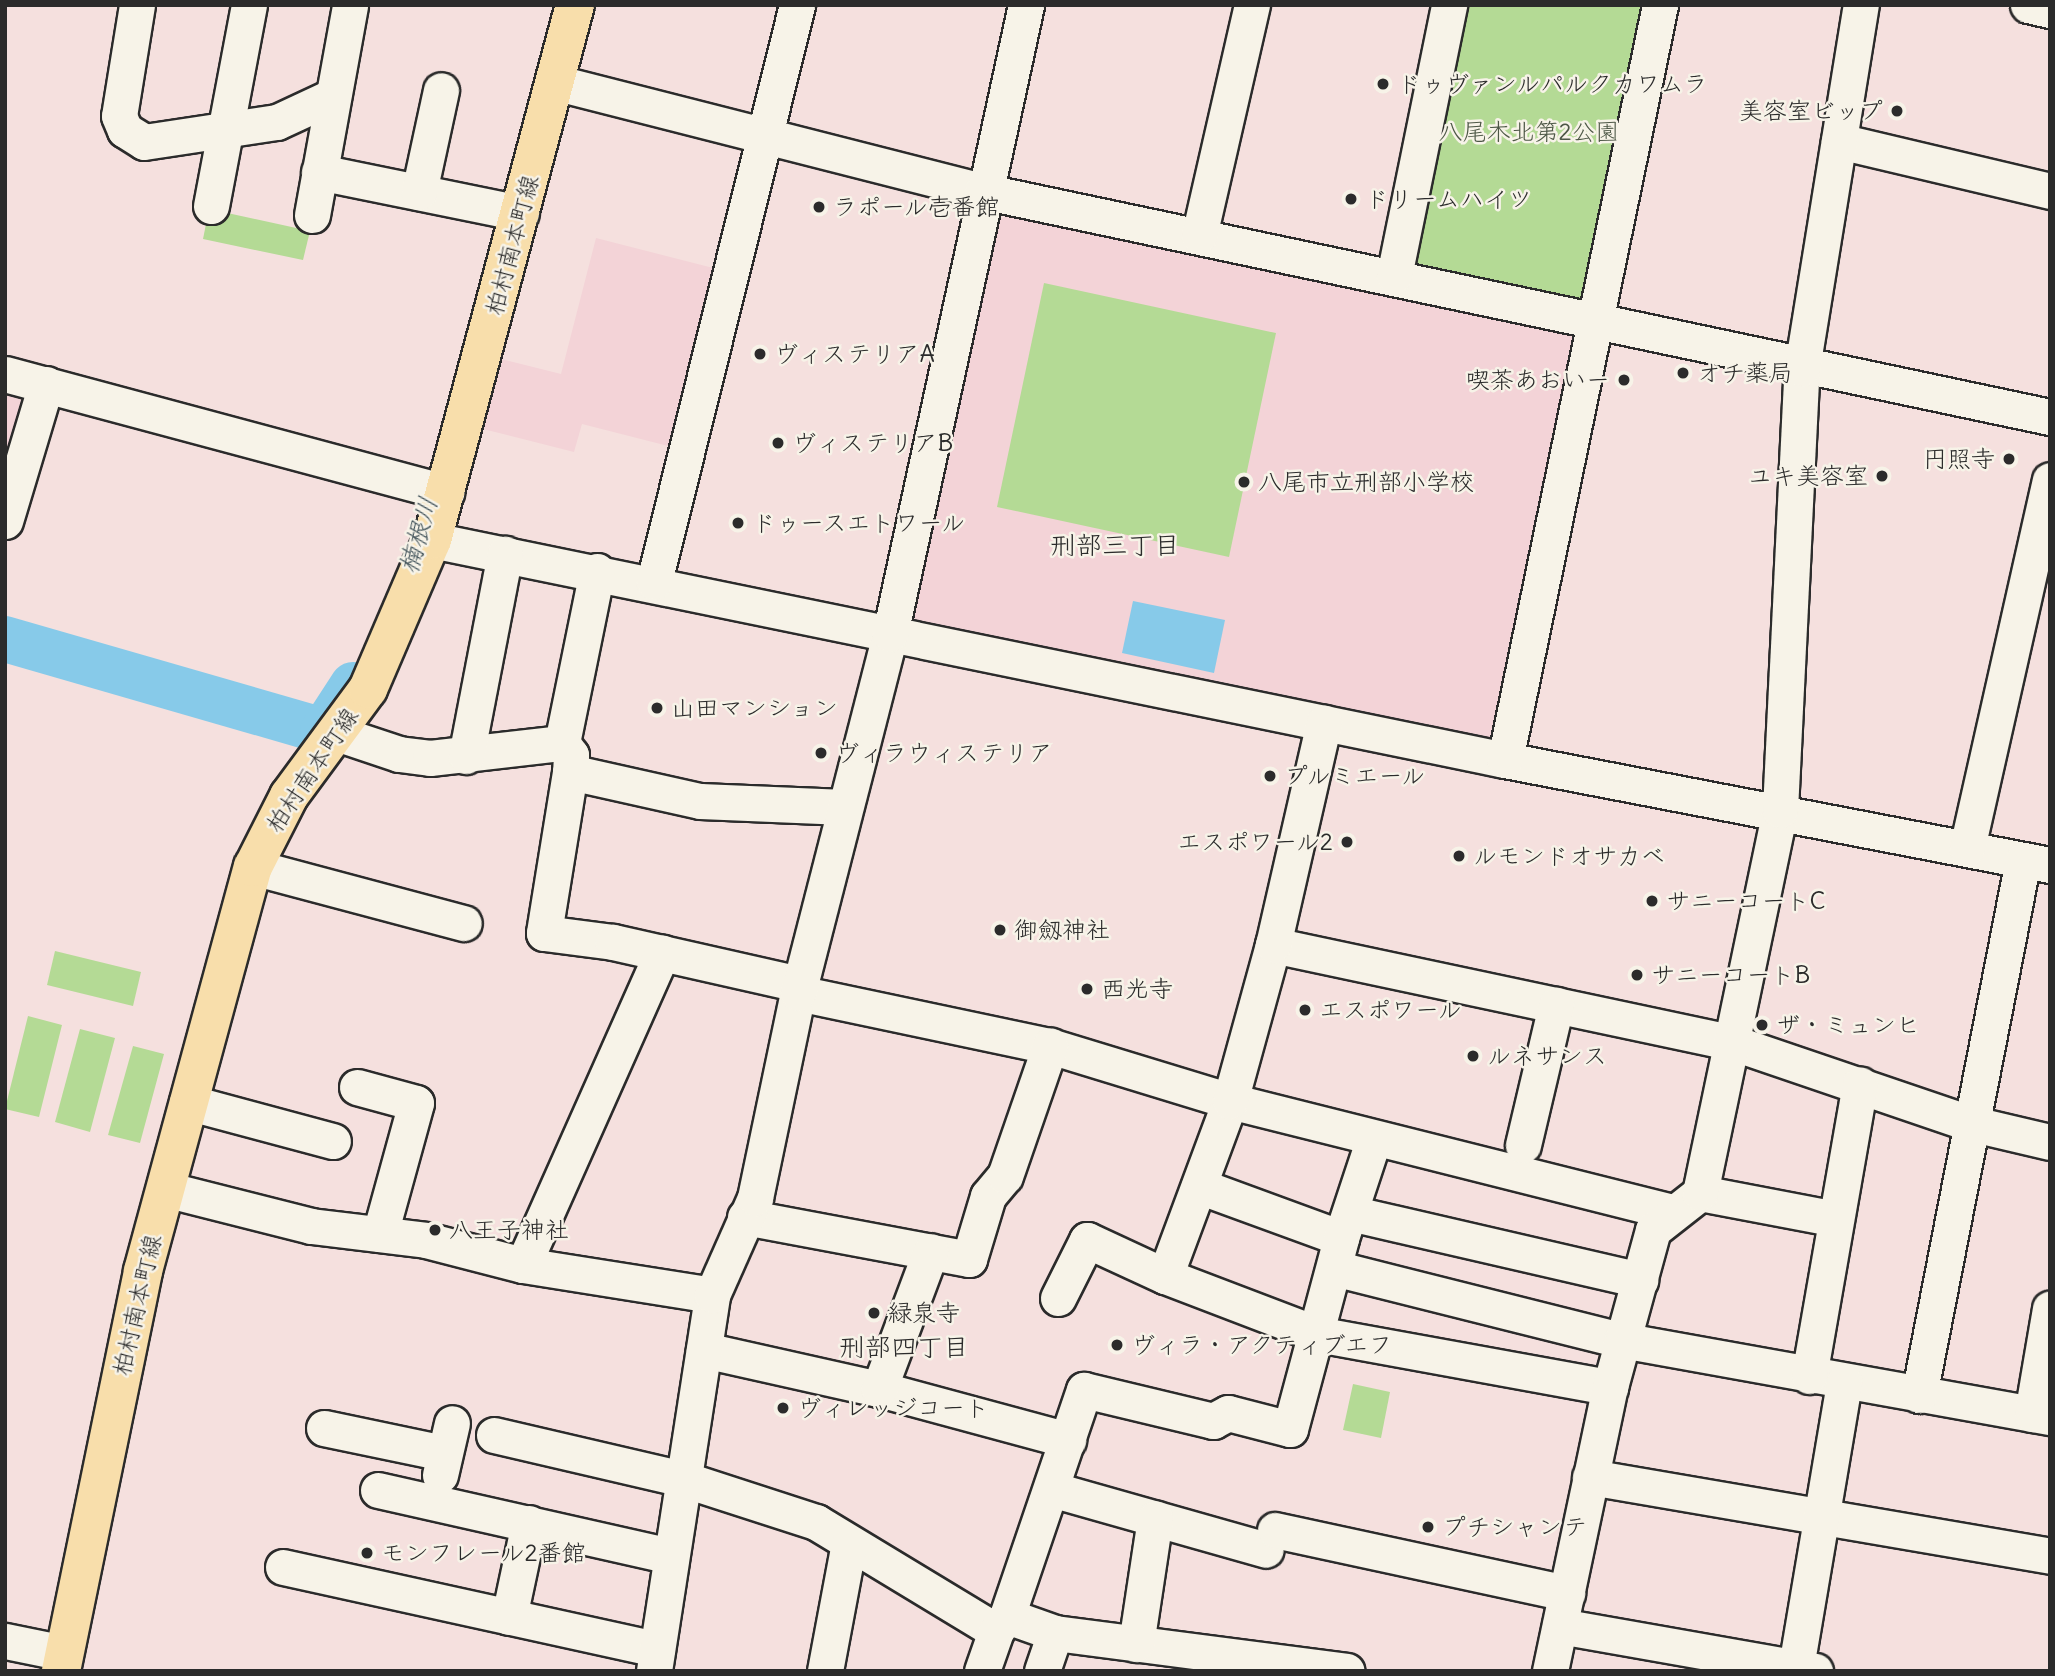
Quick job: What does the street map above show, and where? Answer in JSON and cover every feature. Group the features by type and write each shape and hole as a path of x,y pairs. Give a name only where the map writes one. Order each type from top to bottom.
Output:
{"main road":[{"name":"柏村南本町線","path":"62,1662 122,1366 187,1102 253,867 269,828 368,689 432,540 575,5"}],"street":[{"path":"137,5 119,116 125,130 144,142 276,122 333,96"},
{"path":"211,206 249,5"},
{"path":"312,215 350,5"},
{"path":"654,582 797,5"},
{"path":"283,1567 509,1616 659,1664 671,1556 712,1295 755,1198 799,989 890,634 982,191 1026,5"},
{"path":"1199,236 1252,5"},
{"path":"1394,276 1449,5"},
{"path":"1505,760 1660,5"},
{"path":"1550,1671 1621,1340 1653,1230 1686,1203 1731,1042 1780,810 1802,368 1861,5"},
{"path":"2028,5 2050,10"},
{"path":"554,82 765,138 982,191 1394,276 1802,368 2050,417"},
{"path":"419,192 441,90"},
{"path":"1839,141 2050,191"},
{"path":"319,172 521,213"},
{"path":"5,374 446,492"},
{"path":"5,521 46,384"},
{"path":"1967,848 2050,480"},
{"path":"432,540 654,582 890,634 1505,760 1780,810 2036,863 1969,1123 1919,1395"},
{"path":"466,756 505,554"},
{"path":"597,571 566,757 544,933 662,953 799,989 1050,1046 1230,1101 1374,1138 1686,1203 1836,1219"},
{"path":"1165,1276 1230,1101 1273,945 1324,723"},
{"path":"336,733 400,754 566,757 699,801 845,807"},
{"path":"253,867 464,923"},
{"path":"1273,945 1731,1042 1969,1123 2050,1142"},
{"path":"523,1265 662,953"},
{"path":"1523,1145 1556,1005"},
{"path":"745,1217 969,1259 988,1196 1005,1176 1050,1046"},
{"path":"1809,1376 1860,1084"},
{"path":"357,1087 416,1103 380,1234"},
{"path":"187,1102 333,1140"},
{"path":"982,1671 1051,1489 1084,1390 1213,1421 1228,1413 1290,1429 1342,1240 1374,1138"},
{"path":"1199,1186 1621,1340 1809,1376 2041,1415 2050,1310"},
{"path":"165,1189 312,1226 426,1240 523,1265 712,1295"},
{"path":"1058,1298 1087,1240 1165,1276 1317,1334 1610,1387"},
{"path":"1342,1240 1640,1280"},
{"path":"878,1389 931,1251"},
{"path":"704,1350 878,1389 1068,1440"},
{"path":"1051,1489 1155,1518 1270,1540 1808,1670 1821,1519 1844,1381"},
{"path":"324,1428 448,1438 434,1502"},
{"path":"494,1435 683,1479 816,1522 849,1543 1002,1623 1055,1633 1328,1669"},
{"path":"1590,1477 1821,1519 2050,1556"},
{"path":"378,1490 671,1556"},
{"path":"1136,1644 1155,1518"},
{"path":"509,1616 529,1523"},
{"path":"825,1671 849,1543"},
{"path":"1042,1671 1055,1633"},
{"path":"5,1641 62,1662"}],"shaded area":[{"name":"八尾市立刑部小学校","path":"1007,215 1570,335 1581,347 1499,736 1485,740 905,622 998,221"},
{"path":"596,238 721,270 676,448 582,424 574,452 483,429 501,359 561,374"},
{"path":"5,388 24,393 31,403 5,483"}],"green space":[{"name":"八尾木北第2公園","path":"1461,5 1649,5 1590,301 1418,266 1410,258"},
{"path":"209,209 310,231 303,260 203,239"},
{"path":"1044,283 1276,333 1229,557 997,507"},
{"path":"55,951 141,972 133,1006 47,985"},
{"path":"28,1016 62,1025 39,1117 5,1109"},
{"path":"80,1029 115,1038 90,1132 55,1122"},
{"path":"133,1046 164,1054 140,1143 108,1135"},
{"path":"1353,1384 1390,1392 1381,1438 1343,1430"}],"water":[{"path":"1133,601 1225,620 1214,673 1122,653"}],"waterway":[{"name":"楠根川","path":"5,639 323,731 353,685"}],"place":[{"name":"ドゥヴァンルパルクカワムラ","path":"1383,84"},
{"name":"美容室ビップ","path":"1897,111"},
{"name":"ドリームハイツ","path":"1351,199"},
{"name":"ラポール壱番館","path":"819,207"},
{"name":"ヴィステリアA","path":"760,354"},
{"name":"オチ薬局","path":"1683,373"},
{"name":"喫茶あおいー","path":"1624,380"},
{"name":"ヴィステリアB","path":"778,443"},
{"name":"円照寺","path":"2009,459"},
{"name":"ユキ美容室","path":"1882,476"},
{"name":"八尾市立刑部小学校","path":"1244,482"},
{"name":"ドゥースエトワール","path":"738,523"},
{"name":"山田マンション","path":"657,708"},
{"name":"ヴィラウィステリア","path":"821,753"},
{"name":"プルミエール","path":"1270,776"},
{"name":"エスポワール2","path":"1347,842"},
{"name":"ルモンドオサカベ","path":"1459,856"},
{"name":"サニーコートC","path":"1652,901"},
{"name":"御劔神社","path":"1000,930"},
{"name":"サニーコートB","path":"1637,975"},
{"name":"西光寺","path":"1087,989"},
{"name":"エスポワール","path":"1305,1010"},
{"name":"ザ・ミュンヒ","path":"1762,1025"},
{"name":"ルネサンス","path":"1473,1056"},
{"name":"八王子神社","path":"435,1230"},
{"name":"緑泉寺","path":"874,1313"},
{"name":"ヴィラ・アクティブエフ","path":"1117,1345"},
{"name":"ヴィレッジコート","path":"783,1408"},
{"name":"プチシャンテ","path":"1428,1527"},
{"name":"モンフレール2番館","path":"367,1553"}],"district":[{"name":"刑部三丁目","path":"1115,545"},
{"name":"刑部四丁目","path":"904,1347"}]}
